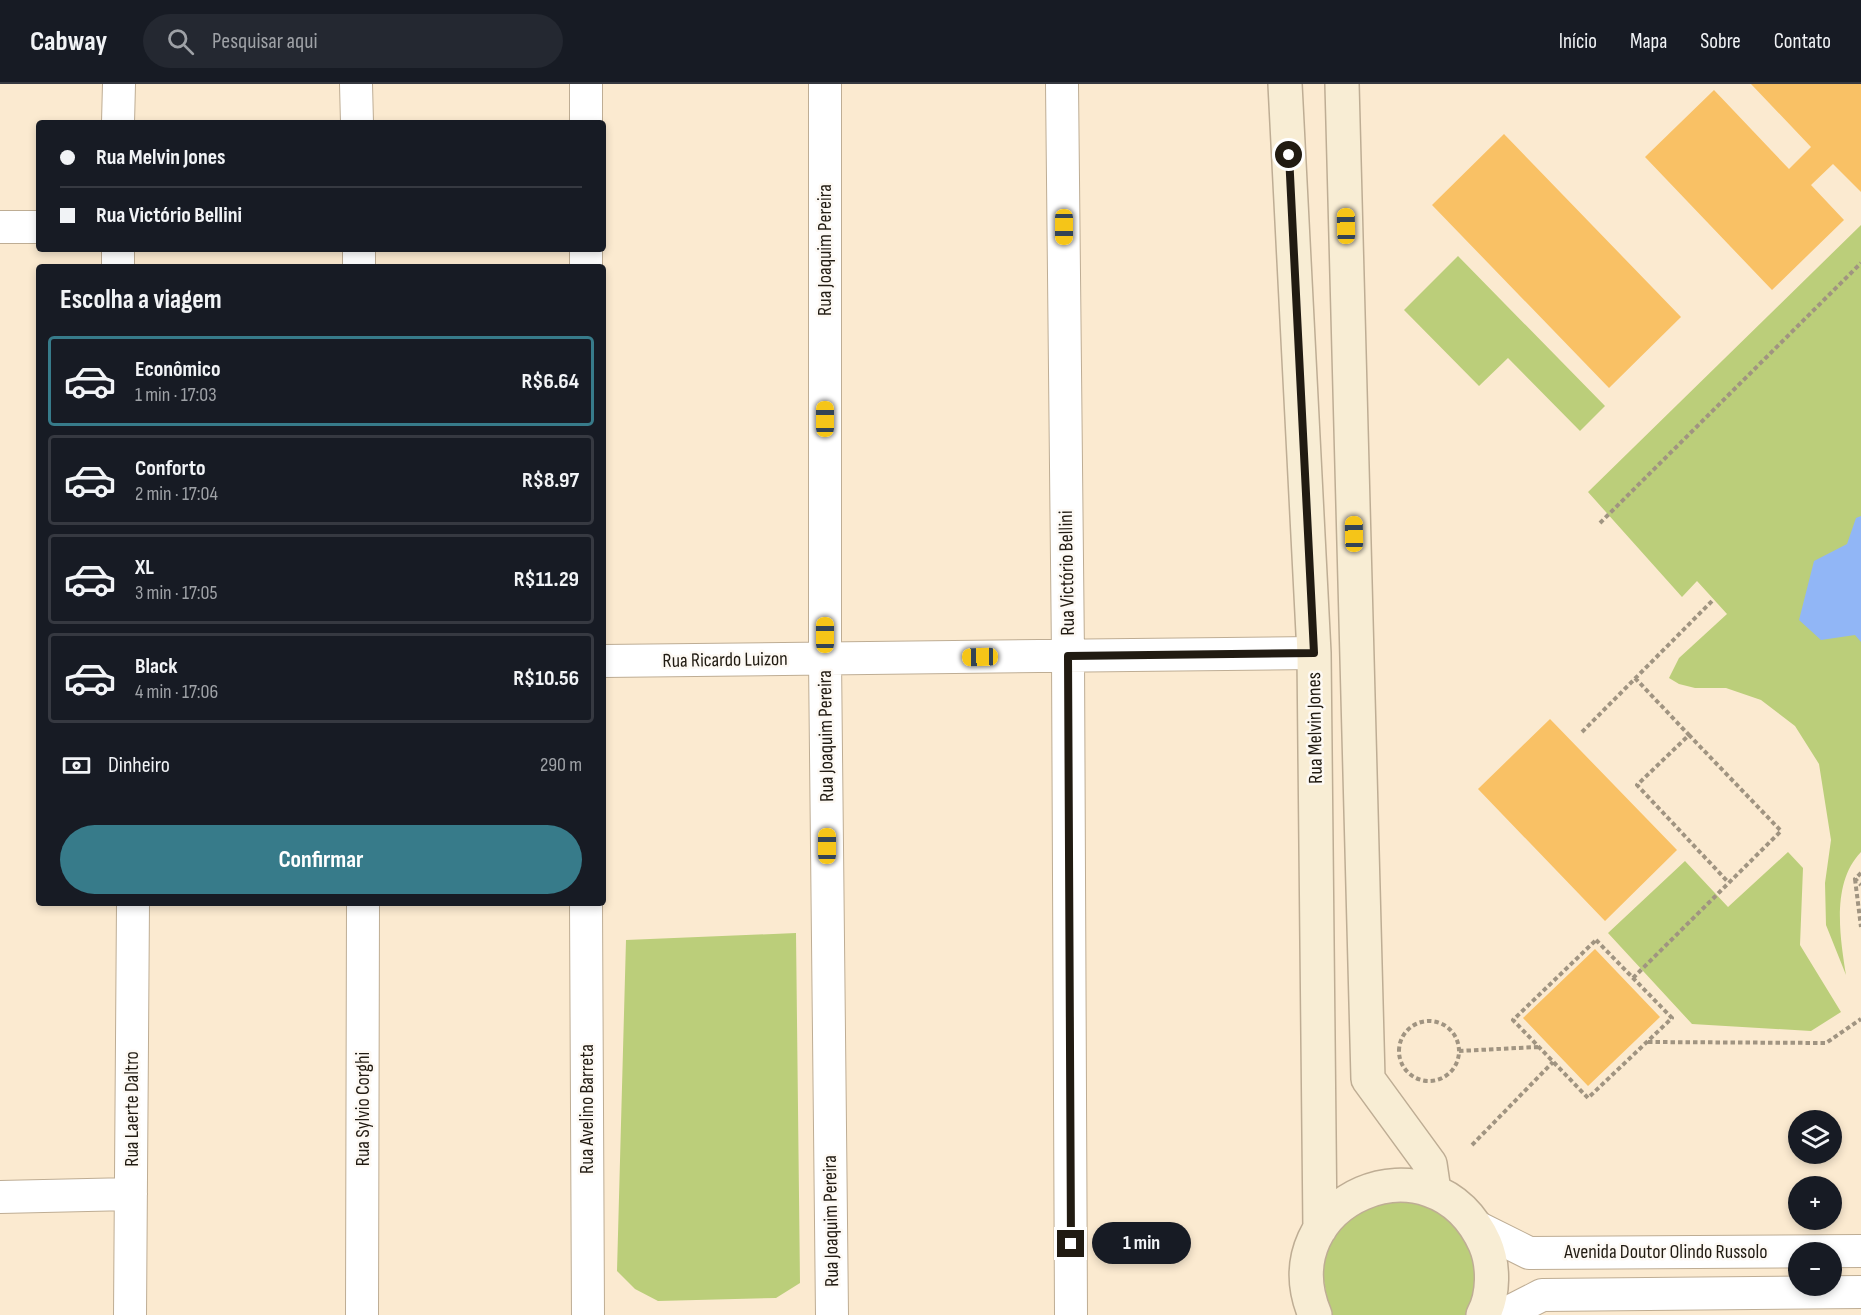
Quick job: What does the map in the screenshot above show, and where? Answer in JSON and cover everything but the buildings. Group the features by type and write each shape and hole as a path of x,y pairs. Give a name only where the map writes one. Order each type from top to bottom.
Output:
{"street":[{"path":"118,120 119,84"},
{"path":"356,84 357,120"},
{"path":"586,84 586,120"},
{"name":"Rua Joaquim Pereira","path":"825,84 825,659 832,1315"},
{"name":"Rua Victório Bellini","path":"1062,84 1068,656 1071,1315"},
{"name":"Rua Melvin Jones","path":"1286,84 1314,653 1320,1228"},
{"path":"1342,84 1368,1078 1430,1164 1434,1191"},
{"path":"0,227 36,227"},
{"name":"Rua Ricardo Luizon","path":"606,661 1314,653"},
{"name":"Rua Laerte Daltro","path":"130,1315 133,906"},
{"name":"Rua Sylvio Corghi","path":"362,1315 363,906"},
{"name":"Rua Avelino Barreta","path":"586,906 588,1315"},
{"path":"1307,1312 1306,1279 1309,1253 1320,1228 1336,1208 1358,1193 1383,1185 1408,1184 1434,1191 1458,1205 1477,1227 1489,1253 1492,1281 1483,1315"},
{"path":"0,1197 131,1194"},
{"name":"Avenida Doutor Olindo Russolo","path":"1477,1227 1529,1253 1861,1251"},
{"path":"1503,1315 1542,1296 1861,1292"}],"path":[{"path":"1600,523 1861,263"},
{"path":"1582,732 1714,599"},
{"path":"1633,978 1781,831 1635,678"},
{"path":"1689,735 1637,785 1728,882"},
{"path":"1855,879 1861,873"},
{"path":"1855,879 1861,885"},
{"path":"1855,879 1861,927"},
{"path":"1596,940 1633,978 1672,1018 1588,1098 1513,1020 1596,940"},
{"path":"1647,1042 1826,1043 1861,1019"},
{"path":"1434,1022 1451,1030 1459,1051 1455,1066 1449,1074 1431,1081 1421,1080 1405,1068 1399,1049 1407,1031 1415,1025 1434,1022"},
{"path":"1459,1051 1539,1047"},
{"path":"1472,1145 1553,1062"}],"green space":[{"path":"1861,225 1861,852 1851,865 1841,895 1840,928 1846,975 1826,925 1825,883 1831,840 1819,764 1795,726 1761,700 1726,688 1695,688 1679,684 1669,678 1679,658 1727,614 1697,581 1682,597 1588,492"},
{"path":"1458,256 1605,406 1580,431 1508,358 1479,386 1404,310"},
{"path":"1788,852 1803,868 1800,945 1841,1012 1811,1031 1692,1024 1608,933 1685,861 1728,907"},
{"path":"796,933 800,1283 776,1298 658,1301 635,1289 617,1271 626,940"},
{"path":"1412,1199 1454,1222 1469,1242 1476,1265 1476,1290 1468,1315 1330,1315 1321,1264 1329,1240 1363,1206"}],"water":[{"path":"1861,516 1861,642 1855,635 1821,640 1799,620 1814,561 1847,544 1856,518"}],"route":[{"path":"1071,1244 1068,656 1314,653 1289,155"}]}
